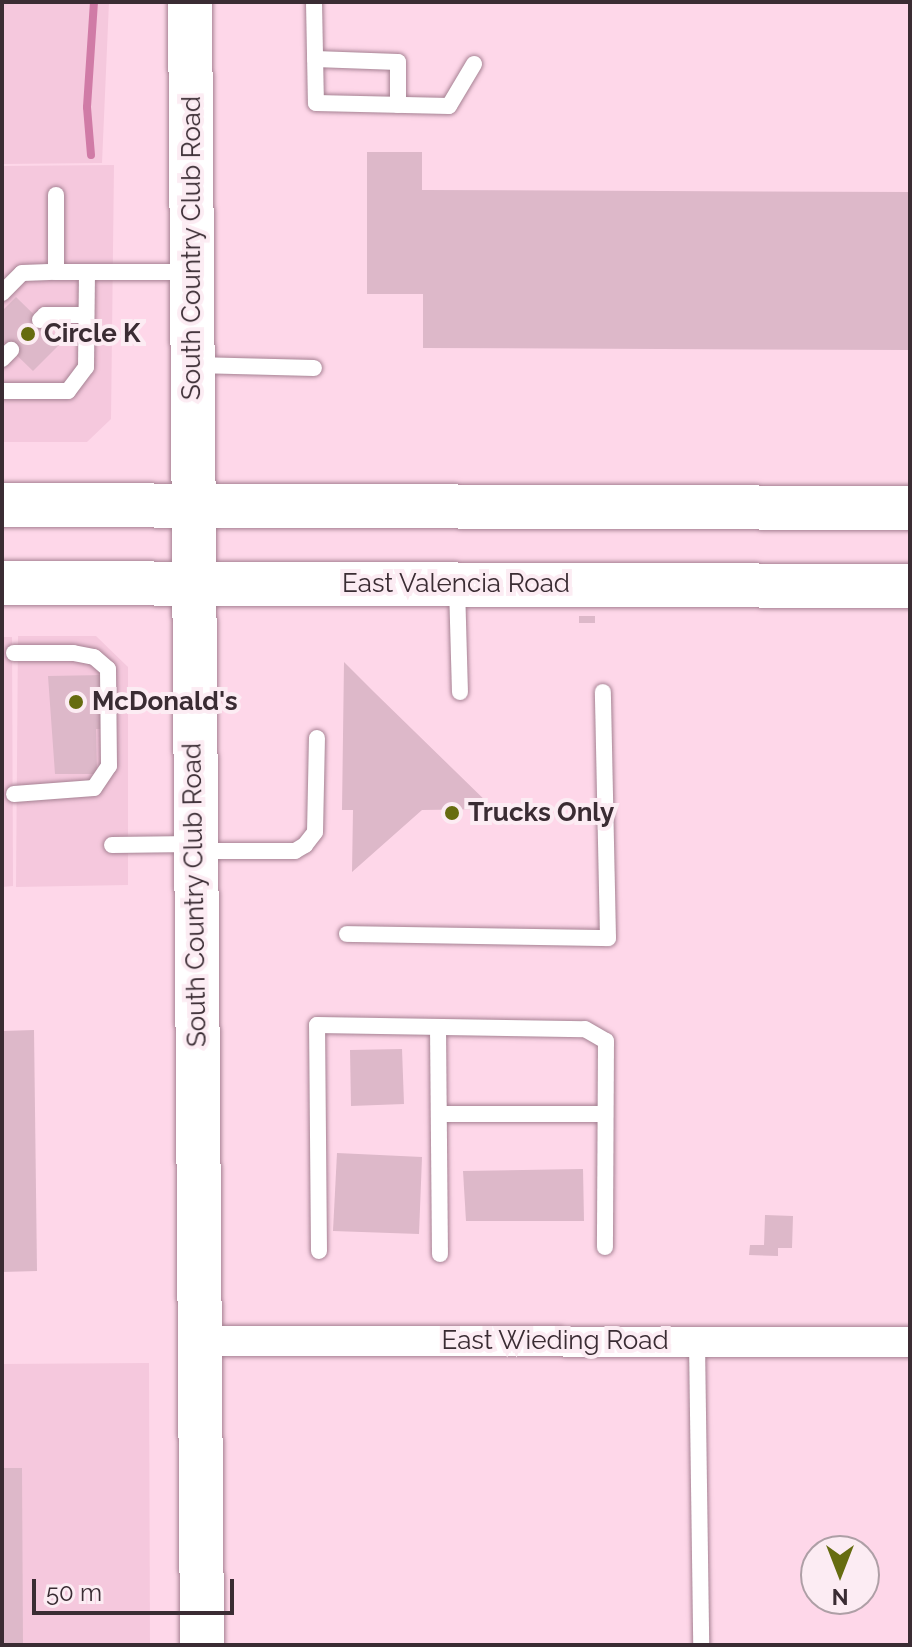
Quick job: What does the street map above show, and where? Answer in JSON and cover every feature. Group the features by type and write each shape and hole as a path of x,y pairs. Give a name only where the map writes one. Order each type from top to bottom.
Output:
{"main road":[{"name":"South Country Club Road","path":"190,2 202,1645"},
{"path":"2,505 910,508"},
{"name":"East Valencia Road","path":"2,583 910,586"}],"street":[{"name":"East Wieding Road","path":"200,1341 910,1342"}],"lane":[{"path":"314,2 316,103 449,106 474,64"},
{"path":"315,59 398,62 398,105"},
{"path":"56,195 56,272"},
{"path":"2,391 68,391 86,367 87,272"},
{"path":"2,293 22,273 194,272"},
{"path":"40,320 45,315 86,315"},
{"path":"194,365 314,368"},
{"path":"457,584 460,692"},
{"path":"14,653 73,653 94,657 108,669 109,766 94,788 78,793 14,794"},
{"path":"347,934 608,938 603,692"},
{"path":"112,845 295,851 305,845 315,832 317,738"},
{"path":"319,1251 317,1025 585,1029 606,1041 605,1247"},
{"path":"438,1027 440,1254"},
{"path":"439,1114 605,1114"},
{"path":"697,1342 701,1645"}],"shaded area":[{"path":"2,2 109,2 102,163 2,164"},
{"path":"114,165 111,419 87,442 2,442 2,166"},
{"path":"18,636 96,636 128,667 128,885 16,887"},
{"path":"2,637 12,637 13,886 2,887"},
{"path":"149,1363 150,1645 2,1645 2,1364"}],"building":[{"path":"367,152 422,152 422,190 910,192 910,350 423,348 423,294 367,294"},
{"name":"Circle K","path":"16,297 62,342 33,371 2,341 2,311"},
{"path":"579,616 595,616 595,623 579,623"},
{"path":"344,662 494,809 422,810 352,872 353,810 342,810"},
{"name":"McDonald's","path":"104,675 105,729 96,729 97,774 55,774 48,676"},
{"path":"34,1030 37,1271 2,1272 2,1031"},
{"path":"402,1049 404,1104 351,1106 350,1050"},
{"path":"337,1153 422,1157 419,1234 333,1231"},
{"path":"583,1169 584,1221 466,1221 463,1171"},
{"path":"765,1215 793,1216 792,1248 778,1248 778,1256 749,1255 750,1245 764,1245"},
{"path":"2,1468 22,1468 23,1645 2,1645"}],"waterway":[{"path":"91,155 87,107 94,2"}],"place":[{"name":"Circle K","path":"28,334"},
{"name":"McDonald's","path":"76,702"},
{"name":"Trucks Only","path":"452,813"}]}
